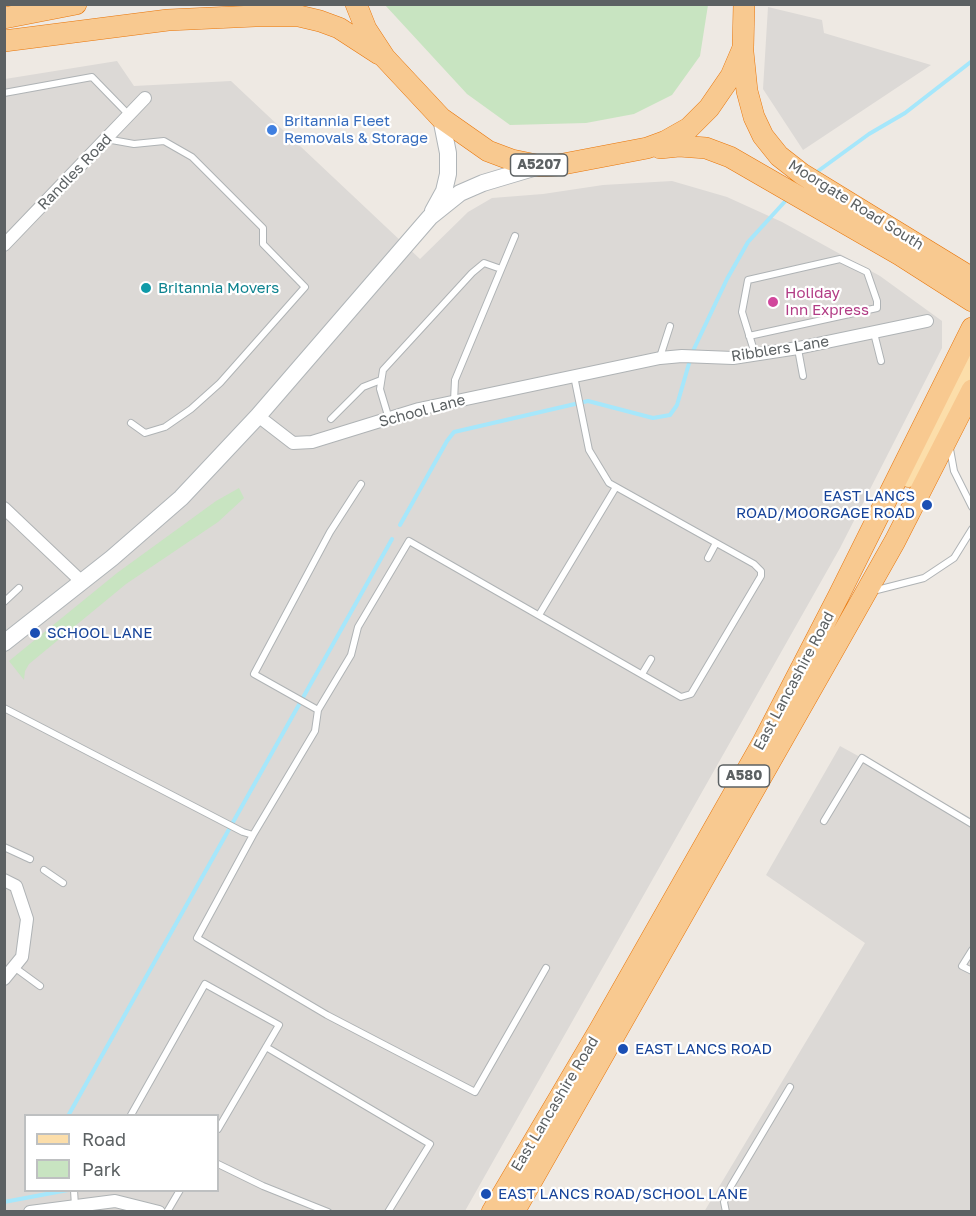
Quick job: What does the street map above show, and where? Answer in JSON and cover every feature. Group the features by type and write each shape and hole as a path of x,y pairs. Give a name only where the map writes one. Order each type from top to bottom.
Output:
{"highway":[{"path":"4,18 76,4"},
{"name":"A5207","path":"356,4 366,28 385,58 441,118 488,151 512,160 541,166 558,165 647,148 666,141 699,120 720,95 743,48 744,4"},
{"path":"4,41 168,20 299,16 339,28 385,58"},
{"name":"Moorgate Road South","path":"743,48 747,91 754,117 763,136 779,156 809,178 972,278"},
{"name":"Moorgate Road South","path":"647,148 679,146 706,148 730,157 950,286"},
{"path":"901,469 908,441 958,335 960,314 957,300 950,286"},
{"name":"A5207","path":"950,286 972,301"},
{"name":"East Lancashire Road","path":"492,1212 762,744 972,328"},
{"name":"East Lancashire Road","path":"514,1212 866,593 972,390"}],"main road":[{"path":"430,218 444,191 448,174 448,153 441,118"},
{"path":"4,643 82,582 181,498 258,416 430,218 460,194 483,183 541,166"},
{"path":"839,595 860,568 972,359"}],"street":[{"name":"Randles Road","path":"4,245 146,98"},
{"name":"Ribblers Lane","path":"596,372 660,358 682,356 734,358 798,348 927,321"},
{"name":"School Lane","path":"258,416 283,438 300,444 419,409 596,372"},
{"path":"4,508 82,582"},
{"path":"4,880 16,886 27,919 22,957 4,979"},
{"path":"30,1212 75,1203 115,1201 159,1212"}],"lane":[{"path":"4,93 92,77 129,115"},
{"path":"106,139 134,144 164,141 192,157 263,228 263,244 305,287 220,383 191,409 165,427 145,433 131,423"},
{"path":"454,401 455,380 515,236"},
{"path":"749,336 877,308 877,301 867,272 840,259 748,280 742,312 754,354"},
{"path":"389,419 380,389 383,370 472,273 484,263 501,270"},
{"path":"660,358 670,326"},
{"path":"874,332 881,361"},
{"path":"798,348 803,376"},
{"path":"546,968 475,1092 327,1015 197,938 253,835 315,731 318,710 351,655 358,627 409,541 681,697 691,694 761,576 758,567 609,483 588,450 574,376"},
{"path":"331,419 363,387 381,380"},
{"path":"948,437 954,471 972,507"},
{"path":"318,710 255,674 330,532 361,484"},
{"path":"539,615 616,487"},
{"path":"866,593 924,578 954,558 972,529"},
{"path":"708,558 716,543"},
{"path":"4,602 19,588"},
{"path":"642,674 651,659"},
{"path":"4,708 237,829 253,835"},
{"path":"824,821 862,758 972,824"},
{"path":"4,847 30,859"},
{"path":"44,870 63,883"},
{"path":"972,950 962,966 972,971"},
{"path":"14,967 40,986"},
{"path":"132,1114 205,984 279,1025 219,1127"},
{"path":"266,1047 430,1144 388,1212"},
{"path":"726,1212 724,1202 731,1186 790,1087"},
{"path":"219,1164 263,1186 328,1212"},
{"path":"74,1192 75,1203"},
{"path":"167,1212 179,1192"}],"shaded area":[{"path":"768,7 822,20 824,33 931,65 803,150 763,89"},
{"path":"117,61 134,86 231,81 420,259 468,212 492,198 543,194 603,185 672,181 727,197 782,222 880,276 942,321 942,348 840,548 465,1211 5,1212 5,79"},
{"path":"840,746 971,818 971,1211 704,1212 865,943 766,875"}],"green space":[{"path":"385,5 708,5 700,56 672,95 634,114 586,123 510,125 467,94"},
{"path":"239,488 244,498 218,522 126,584 29,664 24,680 9,661 117,573 216,501"}],"waterway":[{"path":"814,174 869,134 905,113 972,61"},
{"path":"692,353 727,279 748,242 789,197"},
{"path":"400,525 454,432 588,401 653,418 670,415 677,405 690,360"},
{"path":"69,1114 392,539"},
{"path":"4,1202 57,1192"}],"place":[{"name":"Britannia Fleet Removals & Storage","path":"272,130"},
{"name":"Britannia Movers","path":"146,288"},
{"name":"Holiday Inn Express","path":"773,302"},
{"name":"EAST LANCS ROAD/MOORGAGE ROAD","path":"927,505"},
{"name":"SCHOOL LANE","path":"35,633"},
{"name":"EAST LANCS ROAD","path":"623,1049"},
{"name":"EAST LANCS ROAD/SCHOOL LANE","path":"486,1194"}]}
